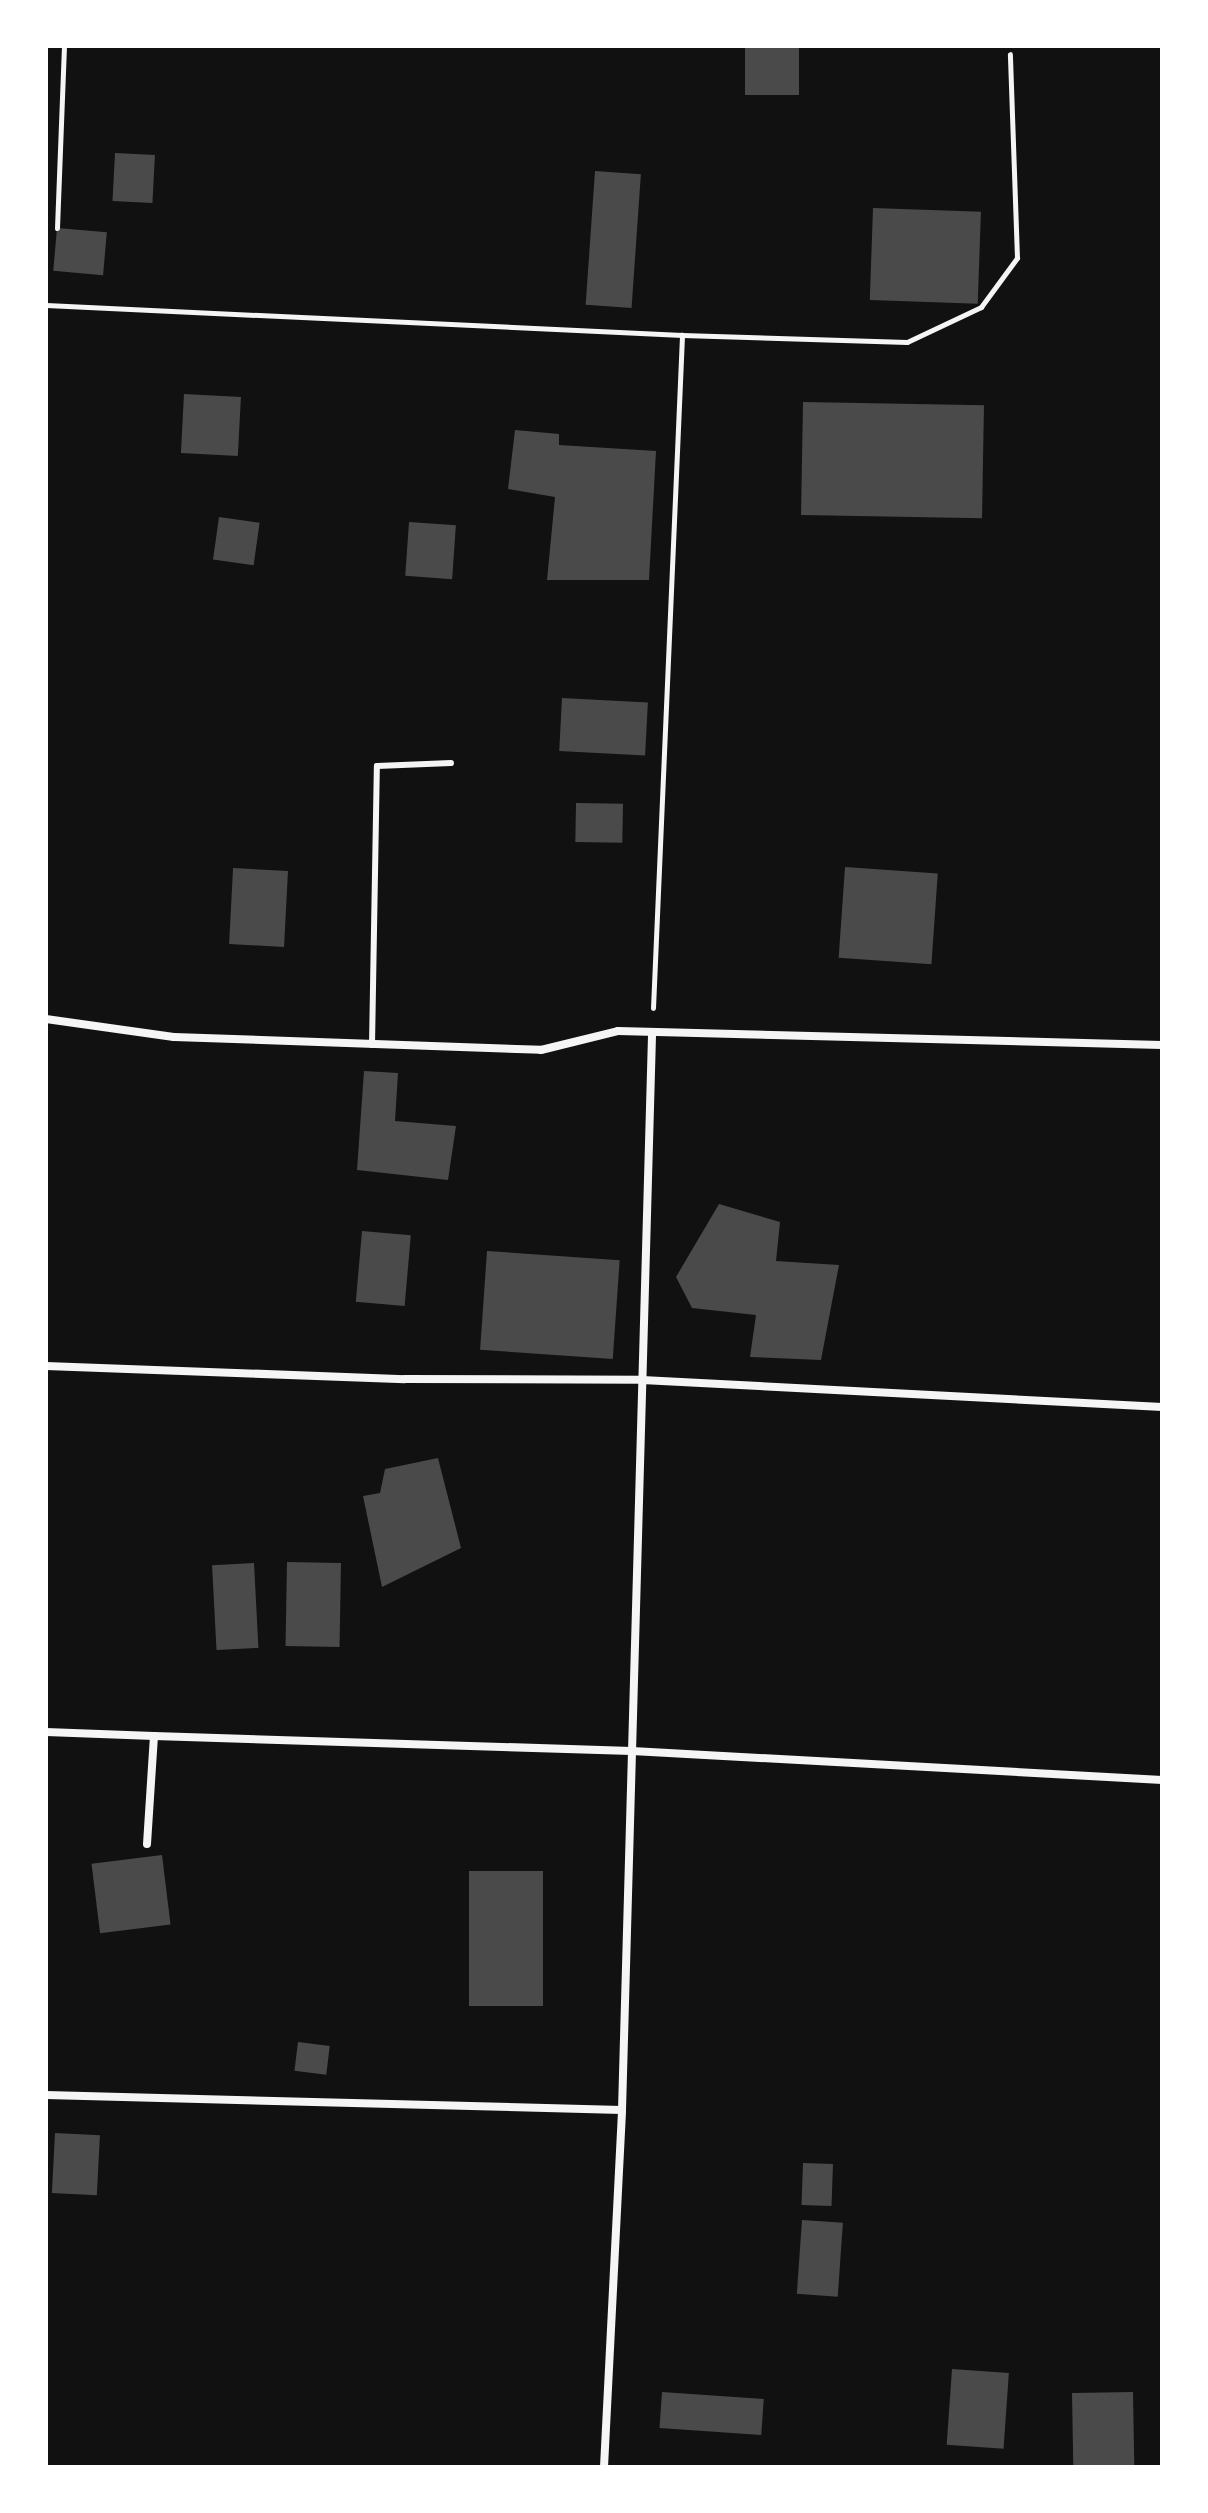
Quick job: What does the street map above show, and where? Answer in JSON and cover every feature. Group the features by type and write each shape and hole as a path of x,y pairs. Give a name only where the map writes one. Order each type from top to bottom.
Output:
{"street":[{"path":"46,1019 174,1037 541,1050 618,1031 1162,1045"},
{"path":"604,2467 622,2110 652,1033"},
{"path":"46,1366 405,1379 642,1380 1162,1407"},
{"path":"46,1732 632,1751 1162,1780"},
{"path":"147,1844 154,1736"},
{"path":"46,2095 622,2110"}],"lane":[{"path":"372,1045 377,766 451,763"}],"path":[{"path":"57,228 64,46"},
{"path":"46,305 682,335 907,342 981,307 1017,258 1010,54"},
{"path":"652,1033 682,335"}],"building":[{"path":"745,46 799,46 799,95 745,95"},
{"path":"115,153 155,155 152,203 112,201"},
{"path":"595,171 641,174 632,308 586,305"},
{"path":"873,208 981,212 978,304 870,300"},
{"path":"57,228 107,232 103,275 53,271"},
{"path":"184,394 241,397 238,456 181,453"},
{"path":"803,402 984,405 982,518 801,515"},
{"path":"515,430 559,434 559,445 656,451 649,580 547,580 555,497 508,489"},
{"path":"219,517 260,523 254,565 213,560"},
{"path":"409,522 456,525 452,579 405,576"},
{"path":"562,698 648,703 645,755 559,751"},
{"path":"576,803 623,804 622,843 575,842"},
{"path":"845,867 938,873 931,964 839,958"},
{"path":"233,868 288,871 284,947 229,944"},
{"path":"364,1071 398,1073 395,1121 456,1126 448,1180 357,1170"},
{"path":"719,1204 780,1222 776,1261 839,1265 821,1360 750,1357 756,1315 692,1308 676,1277"},
{"path":"362,1231 411,1235 405,1306 356,1302"},
{"path":"487,1251 620,1260 613,1359 480,1350"},
{"path":"438,1458 461,1548 382,1587 363,1496 380,1493 385,1469"},
{"path":"287,1562 341,1563 340,1647 286,1646"},
{"path":"254,1563 258,1648 217,1650 212,1565"},
{"path":"162,1855 171,1924 100,1933 92,1864"},
{"path":"469,1871 543,1871 543,2006 469,2006"},
{"path":"298,2042 330,2046 326,2075 294,2071"},
{"path":"55,2133 100,2135 97,2195 52,2193"},
{"path":"803,2163 833,2164 832,2206 802,2205"},
{"path":"802,2220 843,2223 838,2297 797,2294"},
{"path":"952,2369 1009,2373 1004,2449 947,2445"},
{"path":"662,2392 764,2399 761,2435 659,2428"},
{"path":"1133,2392 1134,2466 1073,2467 1072,2393"}]}
